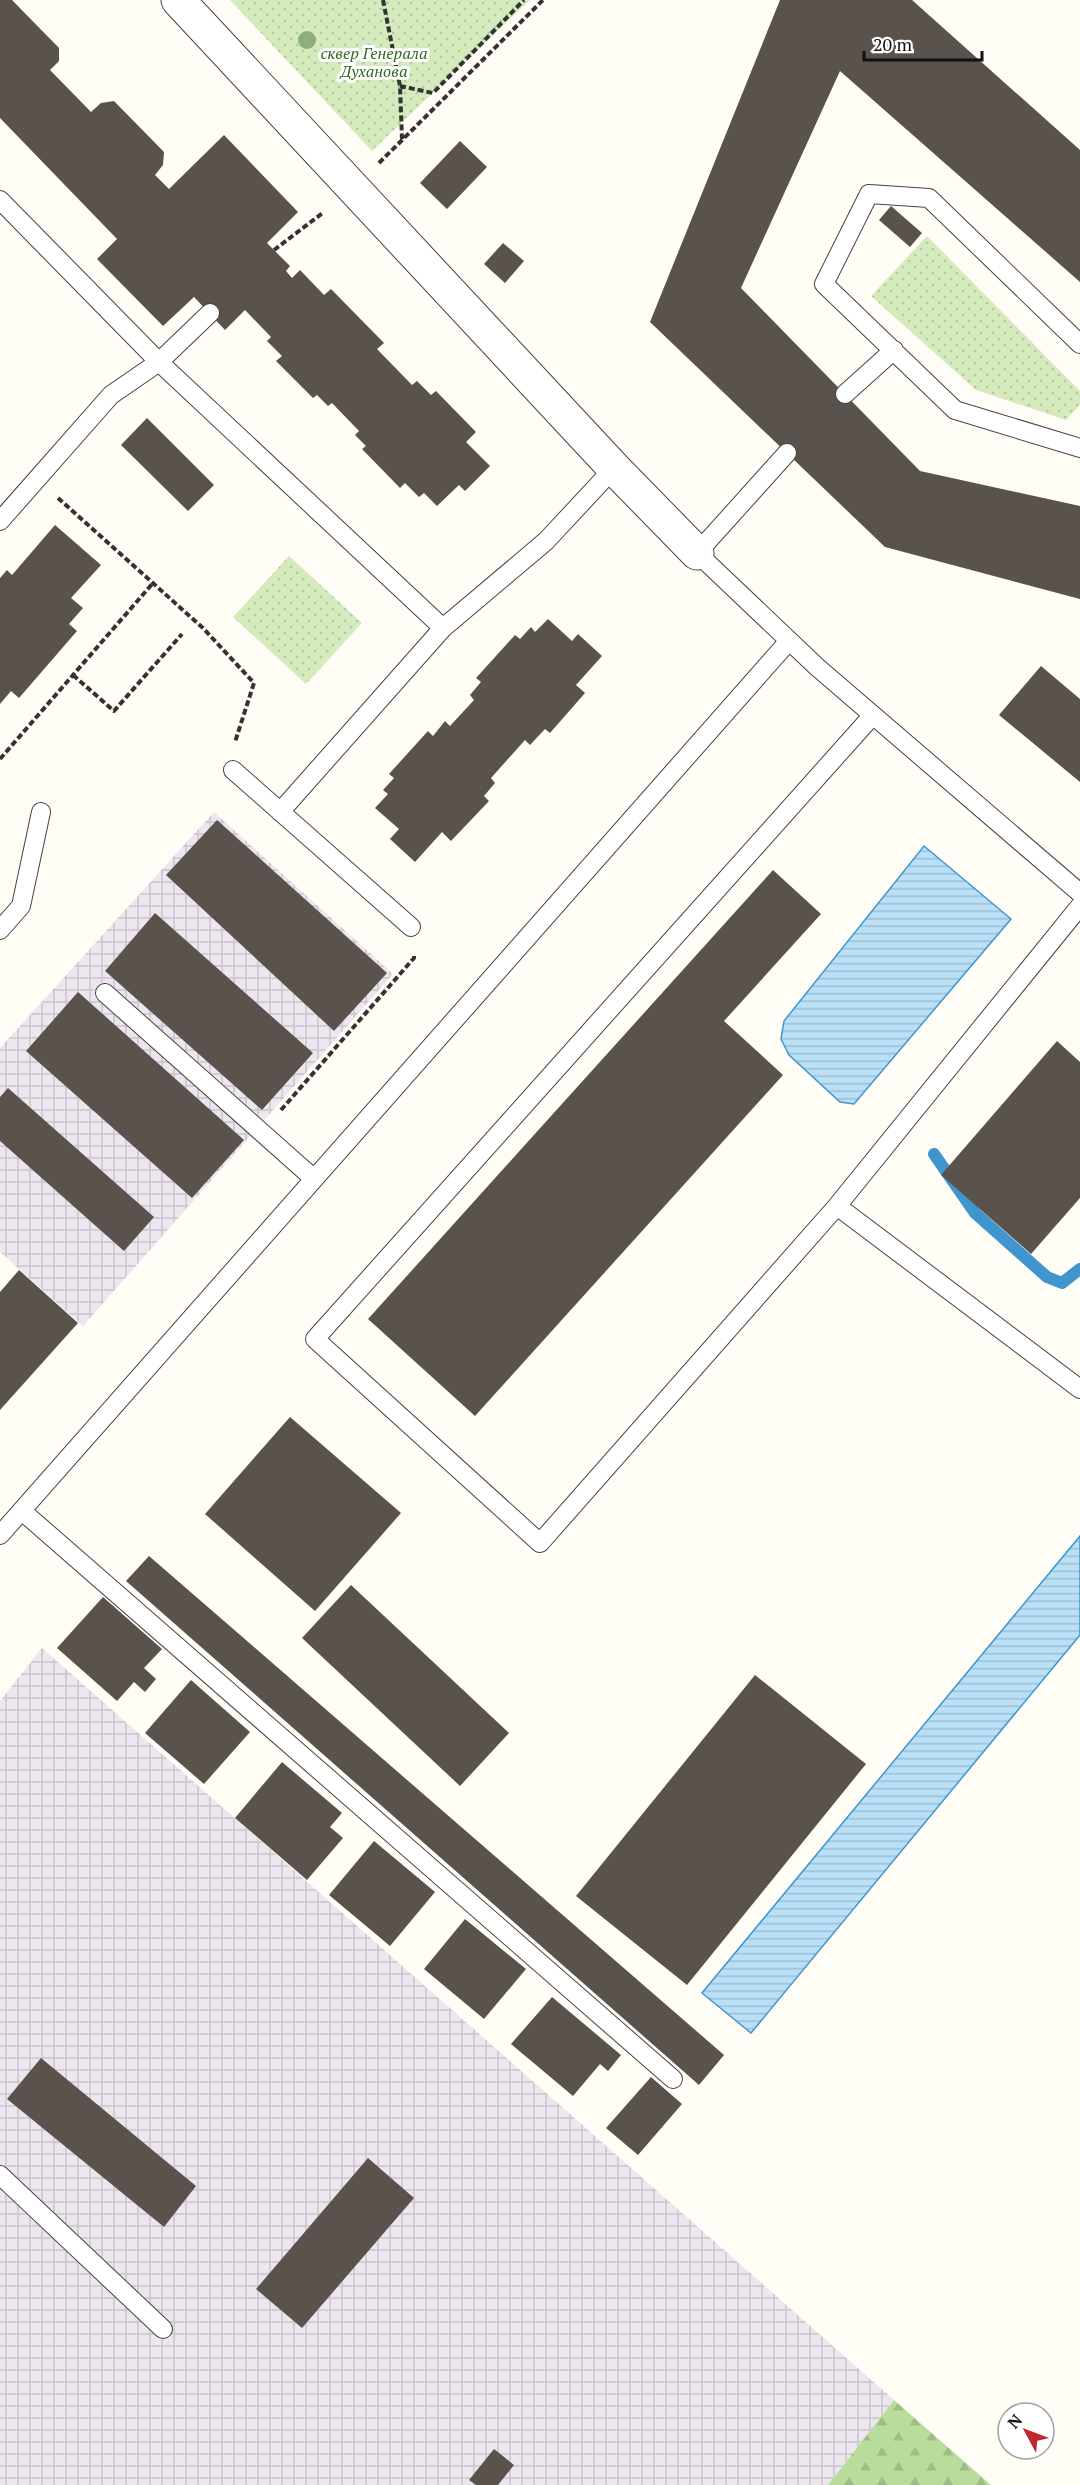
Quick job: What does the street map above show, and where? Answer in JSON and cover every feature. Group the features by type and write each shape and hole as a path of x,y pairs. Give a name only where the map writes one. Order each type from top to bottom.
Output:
{"street":[{"path":"178,0 614,468 697,553"}],"lane":[{"path":"1080,344 929,198 869,194 824,284 955,410 1080,448"},
{"path":"0,200 159,362 443,628"},
{"path":"0,521 111,395 159,362 210,314"},
{"path":"845,394 894,350"},
{"path":"787,453 697,553 788,642 1080,893"},
{"path":"280,812 443,628 546,542 614,468"},
{"path":"0,1535 788,642"},
{"path":"873,715 315,1339 540,1544 837,1206 1080,906"},
{"path":"233,770 411,927"},
{"path":"0,930 21,906 41,812"},
{"path":"105,993 313,1178"},
{"path":"837,1206 1080,1389"},
{"path":"22,1511 673,2079"},
{"path":"0,2175 163,2329"}],"path":[{"path":"383,0 400,86 402,139"},
{"path":"400,86 433,93 524,0"},
{"path":"377,165 543,0"},
{"path":"274,250 333,205"},
{"path":"37,480 203,628 254,682 234,746 233,770"},
{"path":"0,759 153,583"},
{"path":"73,675 114,711 182,634"},
{"path":"266,1136 273,1119 414,958 411,927"}],"shaded area":[{"path":"214,812 393,974 83,1326 0,1252 0,1048"},
{"path":"42,1648 894,2400 828,2485 0,2485 0,1701"}],"green space":[{"name":"сквер Генерала Духанова","path":"230,0 530,0 372,151"},
{"path":"927,236 1080,391 1080,405 1066,420 976,390 871,296"},
{"path":"289,556 362,623 306,684 233,617"},
{"path":"894,2400 991,2485 828,2485"}],"water":[{"path":"924,846 1011,919 854,1104 840,1102 789,1055 781,1039 784,1021"},
{"path":"1080,1536 1080,1635 751,2033 702,1993"}],"building":[{"path":"0,0 12,0 59,48 59,61 50,70 91,112 101,103 114,101 164,152 163,165 155,175 169,189 224,135 298,212 267,243 290,266 286,271 292,278 300,270 324,295 331,289 384,343 377,349 412,385 417,381 431,395 436,391 476,432 466,442 490,466 465,491 459,485 437,506 424,493 419,497 405,483 400,488 362,449 366,446 355,435 359,431 332,403 328,406 317,395 313,398 276,361 282,356 267,341 271,337 245,310 225,330 194,297 163,326 97,259 117,239 0,118"},
{"path":"780,0 912,0 1080,150 1080,282 840,71 741,288 920,471 1080,506 1080,599 885,547 650,322"},
{"path":"460,141 487,167 447,209 420,183"},
{"path":"891,206 922,233 910,247 879,220"},
{"path":"503,243 524,261 505,283 484,264"},
{"path":"147,418 214,485 188,511 121,445"},
{"path":"55,525 101,565 71,598 83,608 69,624 77,631 19,698 11,691 0,704 0,578 7,570 12,575"},
{"path":"548,619 572,641 578,634 602,656 576,685 585,693 550,733 545,729 530,745 525,740 491,778 495,783 484,796 489,801 451,841 442,832 415,862 390,839 399,829 375,808 388,794 383,790 394,778 389,774 428,731 433,736 445,721 450,726 474,700 470,695 481,682 476,678 515,635 520,639 531,627 535,632"},
{"path":"1041,666 1080,699 1080,782 999,715"},
{"path":"217,820 387,973 334,1031 166,875"},
{"path":"773,870 821,914 724,1021 783,1075 475,1416 368,1319"},
{"path":"155,913 313,1053 262,1110 105,971"},
{"path":"78,992 244,1140 192,1198 26,1051"},
{"path":"1057,1041 1080,1062 1080,1198 1031,1254 941,1175"},
{"path":"8,1088 154,1217 124,1251 0,1141 0,1097"},
{"path":"19,1270 78,1323 0,1410 0,1292"},
{"path":"290,1417 401,1513 315,1611 205,1514"},
{"path":"149,1556 724,2055 699,2085 126,1581"},
{"path":"351,1585 509,1733 460,1786 302,1638"},
{"path":"103,1597 162,1649 144,1668 156,1679 145,1692 134,1682 117,1701 57,1648"},
{"path":"755,1675 866,1764 687,1985 576,1896"},
{"path":"191,1680 250,1732 204,1784 145,1733"},
{"path":"282,1762 342,1813 330,1827 343,1838 307,1880 235,1818"},
{"path":"374,1841 435,1892 390,1946 329,1895"},
{"path":"465,1919 526,1969 484,2019 424,1969"},
{"path":"552,1997 621,2055 608,2071 600,2064 573,2096 511,2044"},
{"path":"41,2058 196,2186 164,2227 7,2099"},
{"path":"651,2077 682,2104 638,2155 606,2128"},
{"path":"368,2158 414,2198 302,2328 256,2289"},
{"path":"494,2449 514,2465 498,2485 476,2485 469,2480"}],"waterway":[{"path":"934,1154 975,1213 1047,1277 1062,1283 1080,1269"}]}
